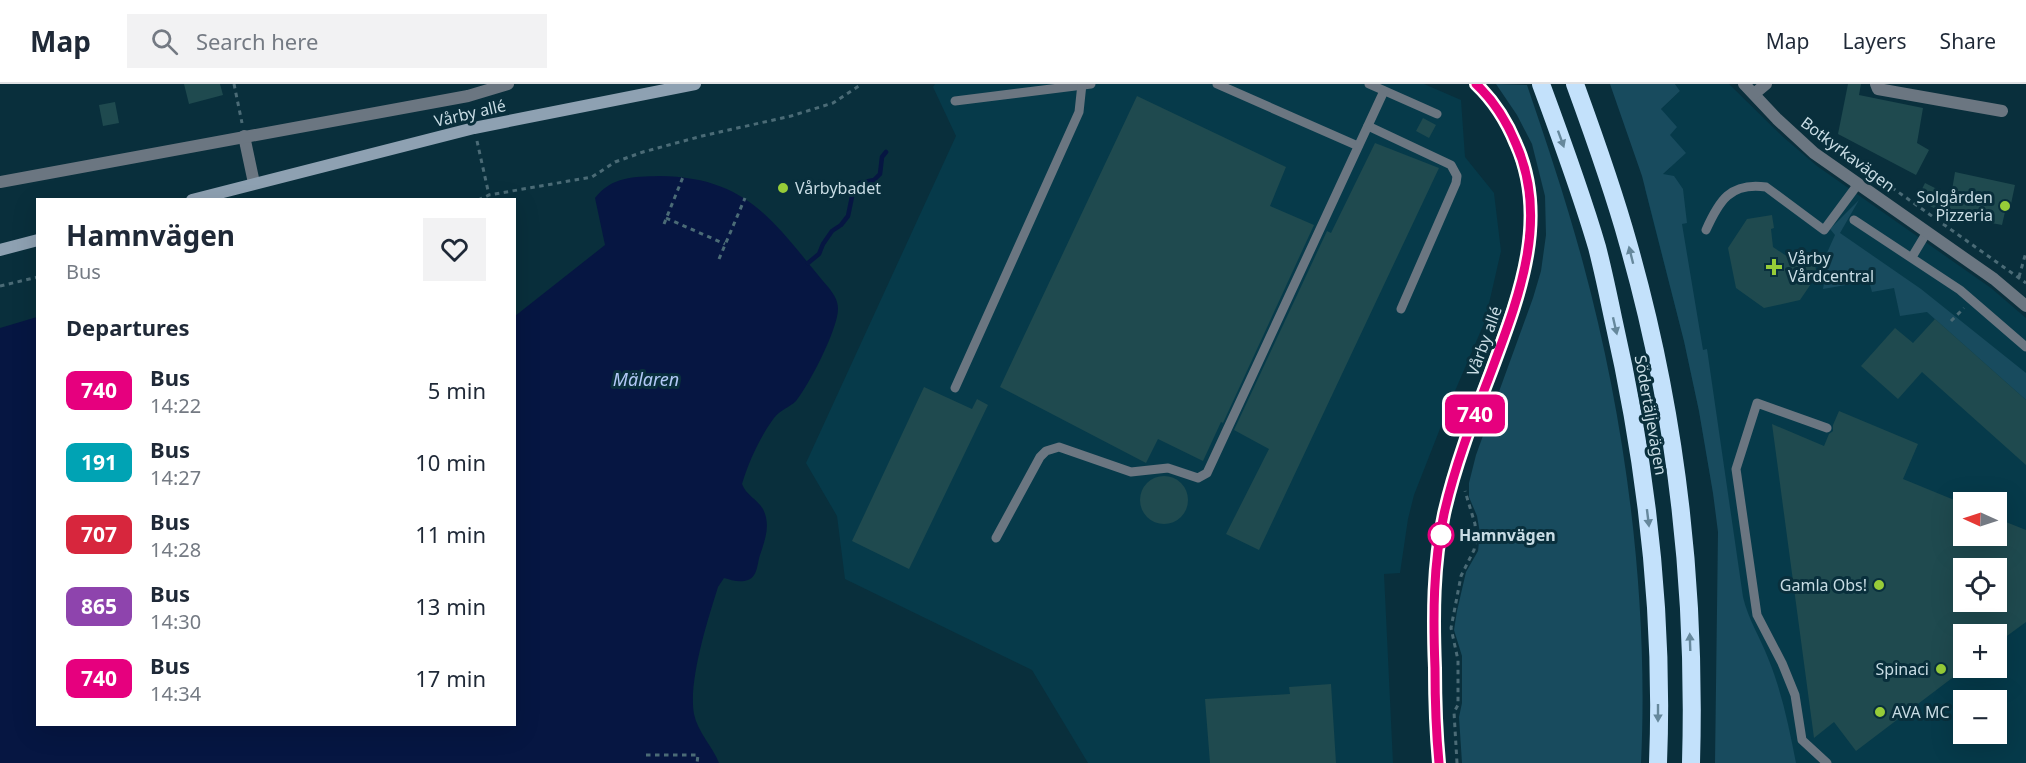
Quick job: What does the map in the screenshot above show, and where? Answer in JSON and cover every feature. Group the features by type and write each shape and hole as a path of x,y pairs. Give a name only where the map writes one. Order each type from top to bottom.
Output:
{"highway":[{"name":"Södertäljevägen","path":"1541,84 1571,166 1597,248 1638,440 1652,551 1658,641 1658,763"},
{"name":"Södertäljevägen","path":"1575,84 1628,244 1652,340 1670,435 1685,561 1690,640 1691,763"}],"street":[{"name":"Vårby allé","path":"0,182 468,96 508,84"},
{"name":"Vårby allé","path":"199,198 474,128 695,84"},
{"name":"Vårby allé","path":"1439,763 1433,606 1444,517 1457,463 1515,305 1526,264 1531,230 1530,190 1523,160 1504,118 1476,84"},
{"name":"Botkyrkavägen","path":"1744,84 1814,153 2002,286 2026,306"},
{"path":"1754,94 1766,84"},
{"path":"1876,84 1878,89 2002,111"},
{"path":"244,136 254,183"},
{"path":"0,250 36,241"}],"lane":[{"path":"954,101 1085,84 1079,112 955,388"},
{"path":"1217,84 1358,146"},
{"path":"1369,84 1437,114"},
{"path":"996,538 1040,457 1052,448 1068,448 1131,472 1168,468 1194,478 1205,476 1384,90"},
{"path":"1368,126 1451,165 1457,176 1401,309"},
{"path":"1706,230 1722,200 1737,190 1756,186 1766,187 1824,230 1858,184"},
{"path":"1854,220 1960,290 2026,347"},
{"path":"1912,257 1927,232"},
{"path":"1827,428 1757,403 1736,469 1757,615 1782,663 1795,695 1802,740 1827,763"}],"path":[{"path":"234,84 244,136"},
{"path":"482,198 591,177 615,162 643,152 791,116 833,103 862,84"},
{"path":"474,128 489,195"},
{"path":"1810,129 2026,283"},
{"path":"664,224 683,177"},
{"path":"719,258 745,198"},
{"path":"666,218 725,244"},
{"path":"2019,277 2026,252"},
{"path":"0,286 36,277"},
{"path":"1457,763 1454,712 1458,705 1458,660 1451,628 1461,576 1474,550 1476,540 1475,524 1466,498 1465,485"},
{"path":"646,755 698,755 698,763"}],"shaded area":[{"path":"935,84 1424,84 1461,100 1465,157 1494,193 1501,251 1485,321 1414,495 1400,573 1384,574 1393,763 1088,763 1032,670 845,579 837,516 806,463 956,136 933,87"},
{"path":"1496,84 1527,85 1570,218 1598,323 1622,448 1638,575 1643,701 1641,763 1462,763 1459,717 1462,703 1462,656 1454,630 1466,572 1478,551 1480,533 1477,516 1469,497 1469,483 1476,455 1533,298 1541,271 1546,235 1545,196 1532,144 1517,115"},
{"path":"1610,84 1675,84 1680,91 1661,109 1677,127 1670,135 1686,153 1663,174 1674,176 1683,189 1687,223 1682,224 1703,350 1707,349 1743,597 1777,684 1796,763 1715,763 1718,532 1713,493 1684,341 1642,176"},
{"path":"1675,84 1729,84 1782,136 1817,166 1991,288 2026,318 2026,763 1767,763 1713,493 1699,411 1684,341 1645,189 1670,168 1670,134 1661,109 1680,91"},
{"path":"1859,200 1840,233 1921,289 2026,373 2026,400 1927,312 1900,316 1894,288 1872,292 1869,281 1823,289 1824,283 1817,275 1835,235 1830,229"}],"water":[{"name":"Mälaren","path":"641,177 691,179 717,185 739,195 776,225 793,244 829,288 838,306 833,330 815,370 796,401 776,415 769,425 755,450 742,484 763,509 767,521 765,538 754,576 742,581 724,578 718,587 700,650 694,685 694,714 719,763 0,763 0,328 36,317 36,726 516,726 516,315 605,245 595,198 609,185 624,179"}],"building":[{"path":"184,84 220,84 223,95 189,104"},
{"path":"1848,84 1861,84 1859,95 1923,108 1917,143 1929,150 1916,175 1838,134"},
{"path":"1137,96 1286,167 1270,206 1314,225 1223,423 1221,422 1203,461 1158,439 1146,463 1000,387"},
{"path":"115,102 119,123 103,126 99,105"},
{"path":"1423,118 1436,125 1429,138 1416,131"},
{"path":"1375,143 1439,168 1259,550 1226,534 1269,449 1234,430 1327,231 1331,233"},
{"path":"1955,172 2015,185 2011,204 2007,203 2002,225 1945,214 1917,199 1925,183 1951,196"},
{"name":"Vårby Vårdcentral","path":"1772,215 1773,247 1791,259 1813,254 1817,275 1800,300 1764,308 1736,288 1728,248 1747,219"},
{"path":"1935,319 2026,400 2026,465 1922,372 1898,399 1861,366 1895,328 1913,343"},
{"path":"924,387 972,409 977,399 988,405 909,569 852,541"},
{"name":"Gamla Obs!","path":"1839,411 1918,444 1903,479 1953,499 1953,546 2007,546 2007,522 2026,530 2026,622 2007,636 2007,624 1953,624 1953,677 1856,751 1834,722 1814,738 1772,424 1824,446 1829,434 1833,431"},
{"path":"1164,476 1181,483 1188,500 1181,517 1164,524 1147,517 1140,500 1147,483"},
{"path":"1331,684 1336,763 1210,763 1205,699 1290,694 1289,687"}],"waterway":[{"path":"808,263 819,254 832,231 848,216 853,192 860,183 874,180 880,174 882,157 886,152"}],"bus line":[{"name":"740","path":"1439,763 1433,606 1444,517 1457,463 1515,305 1526,264 1531,230 1530,190 1523,160 1504,118 1476,84"}],"place":[{"name":"Vårbybadet","path":"783,188"},
{"name":"Solgården Pizzeria","path":"2005,206"},
{"name":"Vårby Vårdcentral","path":"1774,267"},
{"name":"Hamnvägen","path":"1441,535"},
{"name":"Gamla Obs!","path":"1879,585"},
{"name":"Spinaci","path":"1941,669"},
{"name":"AVA MC","path":"1880,712"}]}
